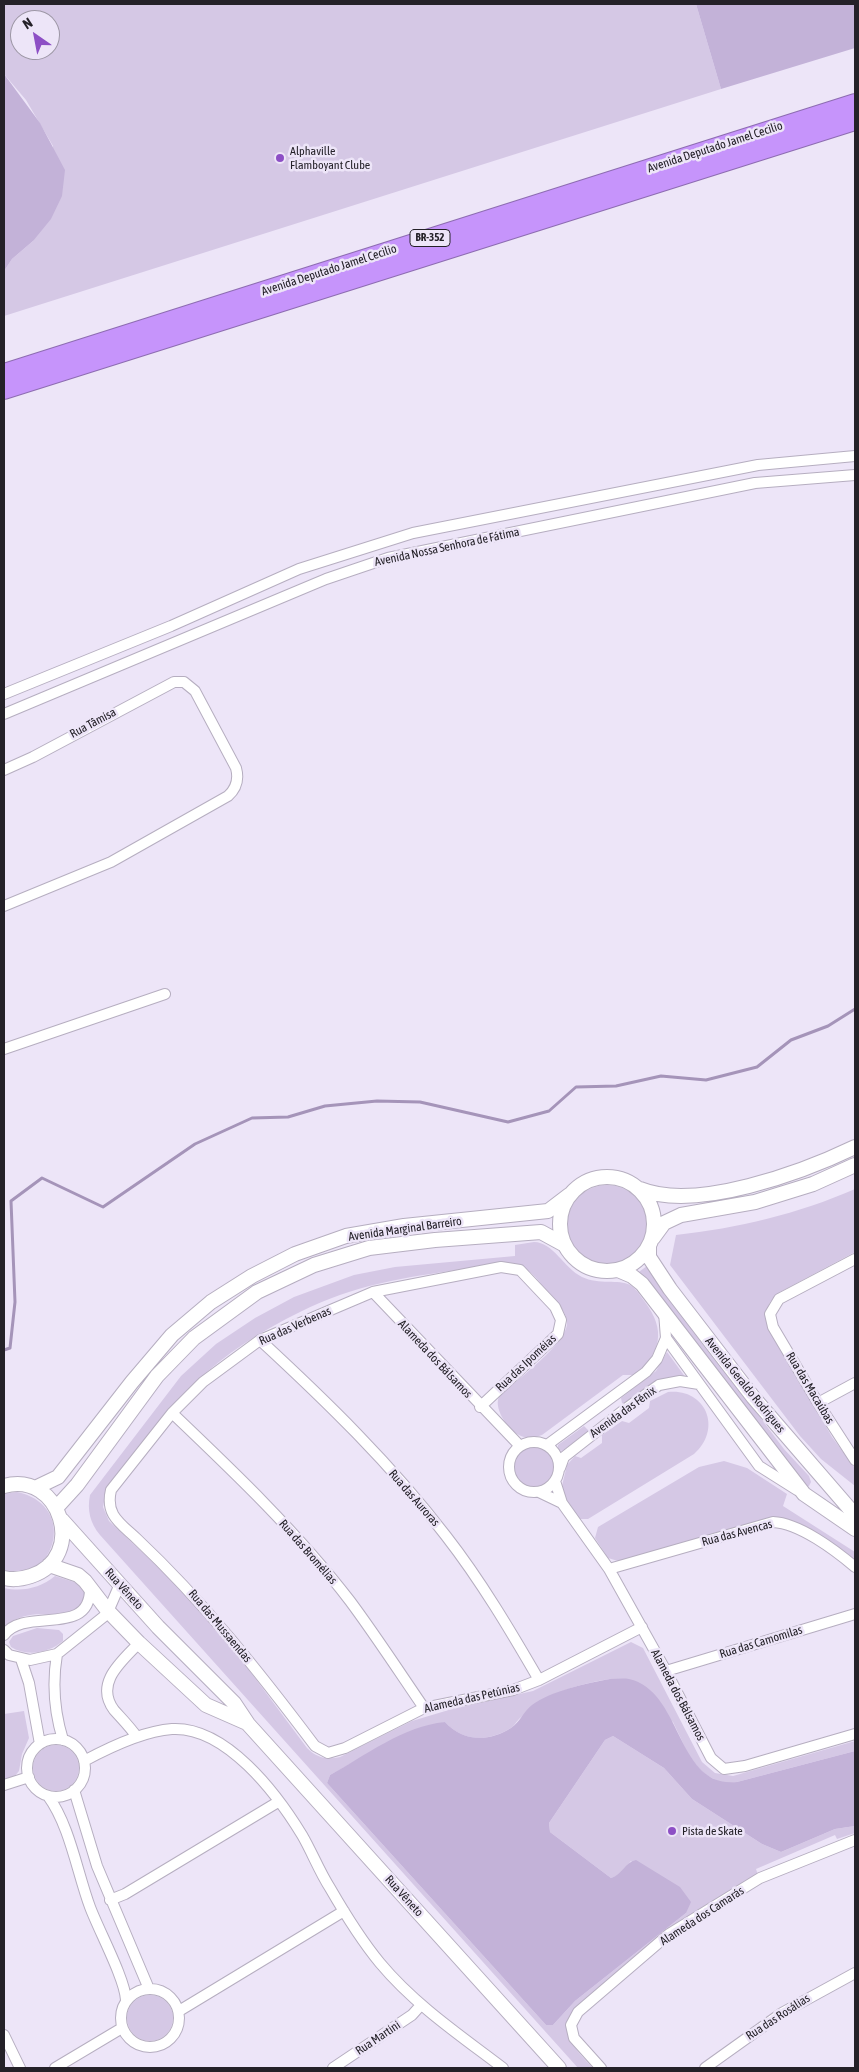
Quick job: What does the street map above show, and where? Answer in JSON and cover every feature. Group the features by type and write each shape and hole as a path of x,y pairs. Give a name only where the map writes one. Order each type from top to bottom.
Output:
{"highway":[{"name":"Avenida Deputado Jamel Cecilio","path":"4,374 855,103"},
{"name":"Avenida Deputado Jamel Cecilio","path":"4,390 855,121"}],"street":[{"name":"Avenida Nossa Senhora de Fátima","path":"4,694 171,626 299,569 413,533 758,464 855,456"},
{"name":"Avenida Nossa Senhora de Fátima","path":"4,714 326,579 388,558 755,483 855,475"},
{"name":"Rua Tâmisa","path":"4,770 33,757 168,684 184,682 194,691 236,768 237,783 232,792 111,862 4,906"},
{"path":"4,1049 165,994"},
{"path":"855,1147 790,1174 734,1189 681,1196 656,1196 639,1189 626,1180 603,1177 580,1184 569,1195 562,1206 559,1219 563,1244 572,1258 586,1267 602,1272 618,1270 631,1265 641,1257 664,1223 682,1215 755,1202 813,1184 855,1165"},
{"path":"639,1189 648,1200 653,1213 654,1227 650,1243"},
{"name":"Avenida Marginal Barreiro","path":"35,1488 58,1477 132,1382 172,1335 211,1302 252,1276 295,1254 346,1236 404,1226 548,1211 569,1195"},
{"name":"Avenida Marginal Barreiro","path":"59,1514 77,1485 157,1376 194,1338 257,1292 314,1265 369,1248 435,1240 541,1232 563,1244"},
{"name":"Avenida Geraldo Rodrigues","path":"650,1243 649,1257 670,1289 753,1397 855,1515"},
{"name":"Rua das Macaúbas","path":"855,1259 779,1299 770,1314 773,1327 818,1404 855,1460"},
{"name":"Rua das Verbenas","path":"108,1503 111,1490 172,1413 203,1382 260,1340 372,1292 501,1267 520,1270"},
{"name":"Rua das Ipoméias","path":"480,1407 558,1334 561,1320 555,1307 520,1270"},
{"name":"Avenida Geraldo Rodrigues","path":"618,1270 632,1276 642,1284 804,1494"},
{"name":"Alameda dos Bálsamos","path":"372,1292 480,1407 520,1446 510,1459 510,1475 519,1487 532,1492 539,1492 562,1503"},
{"path":"664,1312 666,1338"},
{"name":"Avenida Geraldo Rodrigues","path":"666,1338 760,1466 855,1529"},
{"name":"Avenida das Fênix","path":"547,1445 646,1372 657,1358 666,1338"},
{"name":"Rua das Auroras","path":"260,1340 336,1410 446,1535 496,1606 539,1680"},
{"name":"Avenida das Fênix","path":"560,1468 564,1458 595,1432 658,1386 680,1381 699,1384"},
{"path":"818,1404 855,1383"},
{"path":"613,1396 616,1404 624,1410"},
{"name":"Rua das Bromélias","path":"172,1413 253,1490 303,1545 350,1602 424,1708"},
{"path":"585,1418 595,1432"},
{"path":"520,1446 533,1442 547,1445 556,1455 560,1468 555,1481 545,1490 539,1492"},
{"path":"804,1494 816,1490 819,1474"},
{"name":"Alameda dos Bálsamos","path":"555,1481 562,1503 609,1569 666,1671 711,1758 724,1769 745,1766 855,1734"},
{"path":"4,1486 22,1484 35,1488"},
{"name":"Rua Vêneto","path":"35,1488 47,1496 59,1514 158,1627 234,1703 248,1724 559,2068"},
{"name":"Rua das Mussaendas","path":"108,1503 114,1517 176,1576 231,1637 315,1746 328,1753"},
{"path":"4,1578 23,1579 37,1574 49,1564 61,1544 59,1514"},
{"name":"Rua das Avencas","path":"609,1569 773,1522 786,1522 840,1554 855,1567"},
{"name":"Rua Vêneto","path":"49,1564 78,1576 139,1643 206,1705 248,1724"},
{"path":"4,1650 9,1656 21,1659 38,1660 57,1654 108,1611 120,1584"},
{"path":"4,1635 9,1629 28,1622 67,1619 85,1607 90,1599 90,1589"},
{"name":"Rua das Camomilas","path":"666,1671 855,1614"},
{"name":"Alameda das Petúnias","path":"328,1753 345,1748 424,1708 513,1690 539,1680 642,1627"},
{"path":"137,1737 113,1708 107,1691 111,1674 139,1643"},
{"path":"57,1654 54,1693 57,1718 63,1740"},
{"path":"21,1659 29,1683 40,1744"},
{"path":"206,1705 219,1688"},
{"path":"84,1761 137,1737 172,1729 202,1735 225,1745 248,1765 301,1834 344,1911 381,1964 421,2005 504,2068"},
{"path":"48,1796 57,1797 74,1790 84,1777 84,1761 77,1748 63,1740 47,1741 40,1744 29,1759 29,1777 33,1785 48,1796 62,1820 80,1878 123,1985 126,2000 120,2018 122,2028 133,2042 142,2046 160,2046 174,2034 178,2027 179,2011 176,2004 165,1992 149,1989 133,1994 126,2000"},
{"path":"4,1785 29,1777"},
{"path":"74,1790 86,1832 110,1900 149,1989"},
{"path":"110,1900 125,1894 278,1802"},
{"name":"Alameda dos Camarás","path":"601,2068 574,2038 571,2025 578,2012 669,1934 760,1878 855,1840"},
{"path":"179,2011 344,1911"},
{"name":"Rua das Rosálias","path":"706,2068 782,2013 855,1973"},
{"name":"Rua Martini","path":"333,2068 412,2015 421,2005"},
{"path":"54,2068 122,2028"},
{"path":"4,2034 20,2068"}],"shaded area":[{"name":"Alphaville Flamboyant Clube","path":"4,4 696,4 721,89 4,316 4,271 12,259 33,241 53,146 26,100 4,74"},
{"path":"696,4 855,4 855,48 721,89"},
{"path":"4,74 40,123 65,170 62,196 51,219 33,241 12,259 4,271"},
{"path":"607,1185 622,1188 635,1197 644,1210 647,1225 644,1240 635,1253 622,1262 607,1265 592,1262 579,1253 570,1240 567,1225 570,1210 579,1197 592,1188"},
{"path":"855,1189 855,1252 780,1292 770,1303 766,1316 768,1326 832,1437 855,1468 855,1486 821,1459 800,1436 670,1265 676,1235 767,1219 812,1206"},
{"path":"534,1242 547,1246 582,1277 595,1281 620,1282 632,1286 652,1312 658,1331 658,1340 651,1358 636,1375 623,1375 542,1435 527,1438 514,1432 499,1411 498,1400 500,1395 540,1361 560,1340 567,1322 565,1314 527,1269 510,1263 489,1264 400,1279 360,1288 321,1302 258,1335 218,1363 183,1396 107,1488 103,1507 109,1521 174,1582 229,1643 307,1748 322,1757 340,1757 412,1721 452,1709 533,1691 631,1642 643,1648 702,1762 715,1773 733,1776 855,1741 855,1751 724,1784 706,1775 691,1760 673,1722 610,1679 579,1685 557,1693 530,1710 511,1728 494,1736 476,1738 468,1736 452,1729 445,1722 397,1738 330,1775 327,1783 546,2025 553,2025 575,2001 686,1913 631,1861 618,1876 611,1878 550,1832 549,1823 605,1740 613,1736 664,1768 692,1799 762,1844 781,1852 835,1829 855,1826 855,1833 837,1839 835,1835 756,1869 758,1875 669,1931 577,2008 570,2016 568,2024 570,2040 593,2068 578,2068 100,1535 94,1526 89,1511 90,1495 181,1376 216,1344 255,1318 294,1297 354,1275 395,1267 515,1256 515,1245"},
{"path":"647,1266 784,1449 809,1476 811,1482 809,1486 806,1487 636,1274"},
{"path":"667,1352 686,1378 626,1404 622,1403 621,1398 656,1371"},
{"path":"668,1392 681,1392 692,1396 701,1403 709,1422 708,1433 703,1444 694,1454 588,1519 580,1519 564,1498 561,1490 567,1465 575,1456 581,1458 602,1443 602,1435 622,1421 629,1423 649,1408 650,1401"},
{"path":"584,1426 589,1431 562,1451 558,1449 558,1445"},
{"path":"530,1447 538,1447 545,1450 551,1456 554,1467 551,1478 545,1484 538,1487 530,1487 523,1484 517,1478 514,1471 514,1463 517,1456 523,1450"},
{"path":"724,1461 747,1468 787,1494 783,1506 855,1552 855,1563 815,1533 781,1519 770,1519 618,1561 608,1558 595,1538 598,1527 699,1467"},
{"path":"17,1492 36,1500 48,1512 54,1527 53,1542 47,1556 36,1566 22,1572 4,1570 4,1494"},
{"path":"55,1576 80,1584 86,1592 83,1607 63,1615 38,1614 25,1616 11,1621 4,1626 4,1588 18,1590 31,1588 43,1584"},
{"path":"37,1628 59,1630 63,1634 63,1641 44,1651 30,1653 11,1647 9,1642 13,1636"},
{"path":"610,1679 629,1679 647,1687 660,1701 690,1756 702,1771 717,1780 737,1782 855,1751 855,1826 835,1829 781,1852 762,1844 692,1799 664,1768 613,1736 605,1740 549,1823 550,1832 611,1878 629,1863 636,1860 680,1887 691,1902 686,1913 575,2001 553,2025 546,2025 327,1783 330,1775 385,1743 414,1729 445,1722 452,1729 468,1736 485,1738 494,1736 511,1728 529,1707 540,1700 570,1688"},
{"path":"24,1711 29,1738 22,1754 19,1771 14,1777 4,1781 4,1714"},
{"path":"56,1745 69,1749 75,1755 79,1768 75,1781 69,1787 56,1791 43,1787 37,1781 33,1768 37,1755 43,1749"},
{"path":"145,1995 155,1995 169,2005 173,2018 169,2031 163,2037 155,2041 145,2041 131,2031 127,2023 127,2013 137,1999"}],"waterway":[{"path":"4,1350 10,1348 15,1302 11,1201 42,1178 103,1207 195,1144 252,1118 288,1117 325,1106 377,1101 420,1102 508,1122 549,1111 576,1087 616,1086 661,1076 706,1080 757,1067 791,1040 828,1026 855,1009"}],"place":[{"name":"Alphaville Flamboyant Clube","path":"280,158"},
{"name":"Pista de Skate","path":"672,1831"}]}
